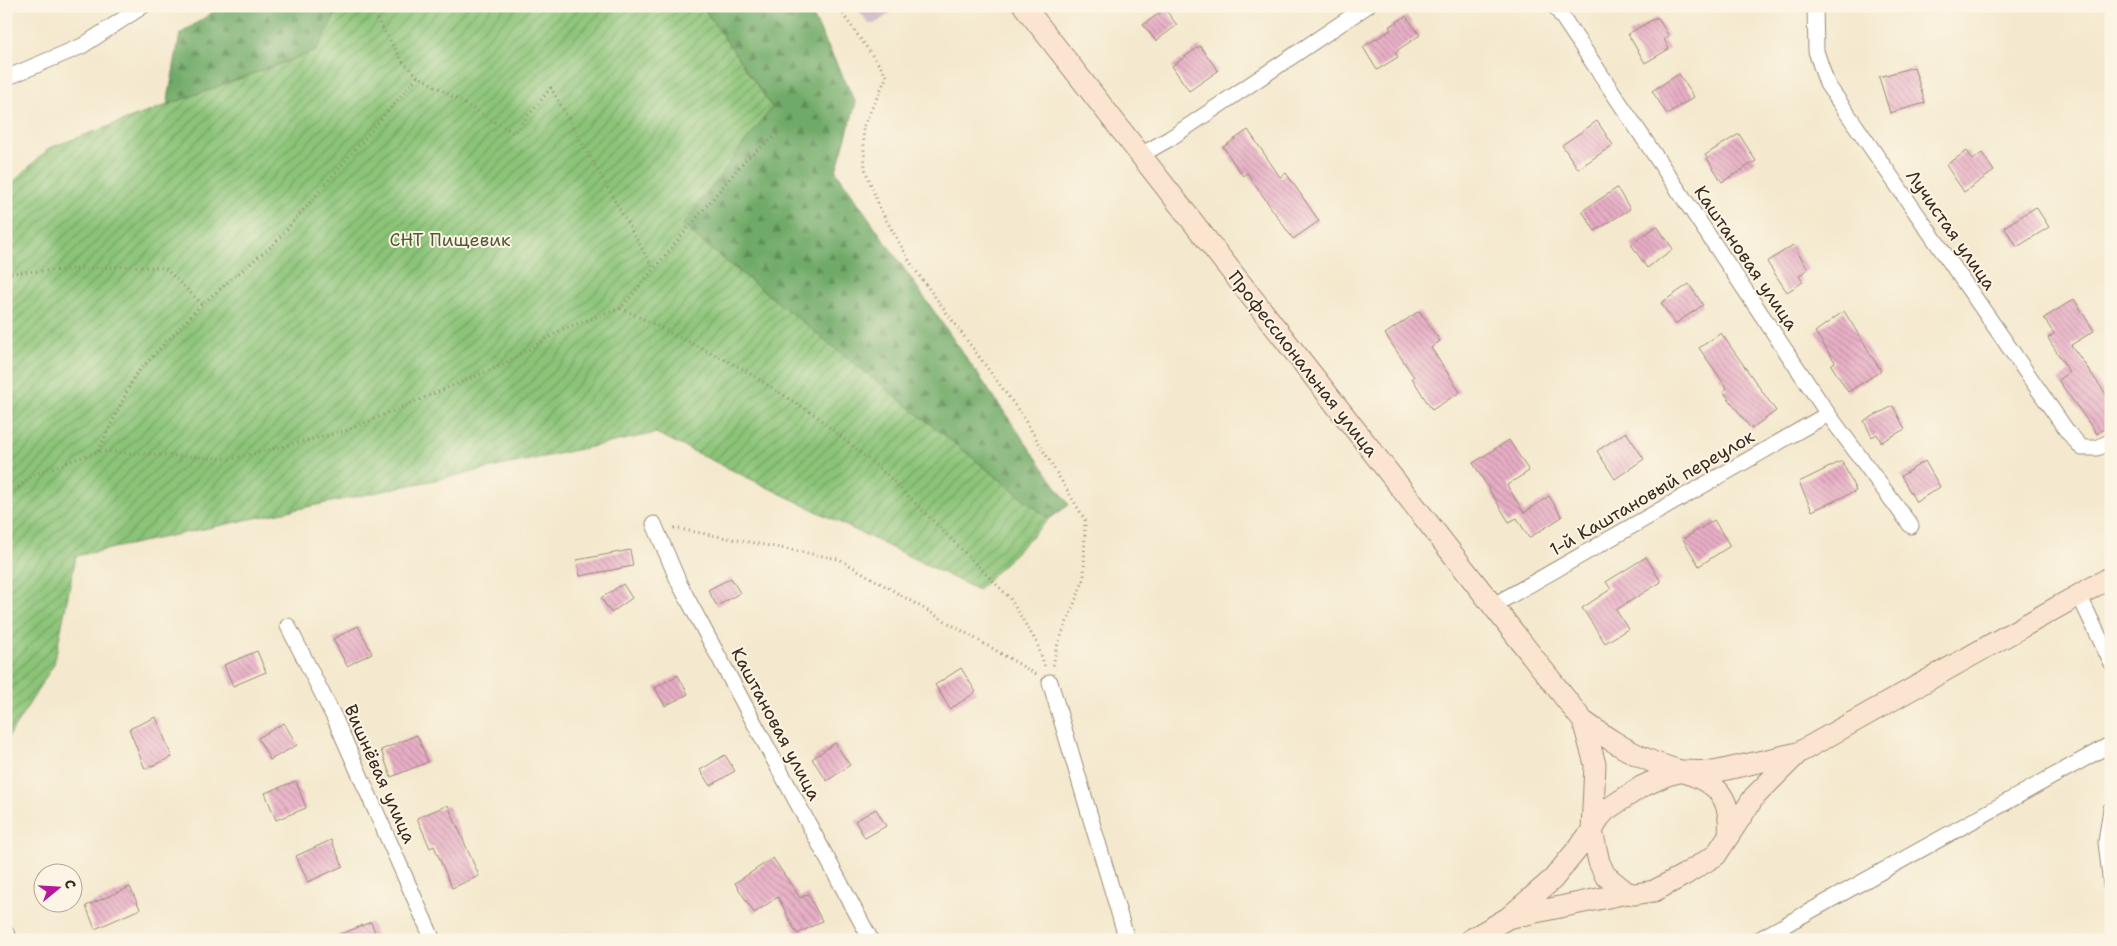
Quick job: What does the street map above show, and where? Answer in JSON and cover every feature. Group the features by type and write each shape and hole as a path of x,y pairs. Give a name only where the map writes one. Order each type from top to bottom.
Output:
{"main road":[{"name":"Профессиональная улица","path":"1024,6 1139,156 1494,605 1583,722"},
{"path":"1583,722 1595,764 1592,831 1596,854 1605,875 1627,892 1635,894 1654,891 1684,876 1716,855 1754,797 1798,753 2111,577"},
{"path":"1583,722 1646,759 1705,780 1719,790 1728,807 1729,835"},
{"path":"1470,940 1508,918 1553,879 1592,831 1598,818 1617,803 1654,780 1683,771 1714,772 1798,753"},
{"path":"1508,918 1627,892"}],"street":[{"path":"6,78 82,46 143,6"},
{"path":"1139,156 1169,139 1367,6"},
{"name":"Каштановая улица","path":"1555,6 1828,414 1911,526"},
{"name":"Лучистая улица","path":"1815,6 1816,51 1827,84 2067,431 2082,448 2097,448 2111,441"},
{"name":"1-й Каштановый переулок","path":"1494,605 1828,414"},
{"name":"Каштановая улица","path":"654,524 680,585 870,940"},
{"path":"2079,595 2111,662"},
{"name":"Вишнёвая улица","path":"288,626 335,719 433,940"},
{"path":"1050,682 1127,940"},
{"path":"1758,940 2111,744"},
{"path":"2111,809 2106,842 2111,885"},
{"path":"6,933 10,940"}],"path":[{"path":"369,6 403,62 418,76 514,133 551,88 654,270"},
{"path":"837,6 888,76 863,126 865,169 880,208 913,267 1022,415 1085,520 1084,579 1056,649 1050,682"},
{"path":"98,450 135,375 202,304 274,244 418,76"},
{"path":"6,496 35,474 98,450 231,459 345,431 504,364 563,329 621,308 746,159 778,134"},
{"path":"6,273 131,266 165,268 202,304"},
{"path":"621,308 741,368 815,415 886,474 1009,597 1037,643 1050,682"},
{"path":"654,524 840,559 1050,682"}],"shaded area":[{"path":"855,6 900,6 875,24 869,24"}],"green space":[{"path":"222,6 340,6 316,51 167,105 180,34"},
{"name":"СНТ Пищевик","path":"340,6 702,6 772,107 682,226 1049,519 978,590 656,433 76,556 54,664 6,741 6,189 49,148 316,51"},
{"path":"702,6 808,6 856,103 836,171 1069,505 1049,519 682,226 772,107"}],"building":[{"path":"1165,9 1177,25 1156,41 1143,25"},
{"path":"1406,16 1420,35 1395,52 1398,57 1377,70 1363,47 1391,30 1389,27"},
{"path":"1657,17 1669,36 1664,39 1669,49 1645,63 1628,34"},
{"path":"1200,46 1218,71 1189,91 1172,66"},
{"path":"1914,67 1925,103 1890,113 1879,77"},
{"path":"1679,74 1694,97 1667,114 1652,91"},
{"path":"1597,121 1613,145 1578,169 1562,145"},
{"path":"1248,130 1280,177 1286,173 1319,221 1293,239 1247,173 1243,176 1223,147"},
{"path":"1739,134 1756,161 1722,182 1705,155"},
{"path":"1967,151 1973,160 1982,153 1994,171 1964,192 1946,165"},
{"path":"1617,188 1630,209 1595,231 1582,211"},
{"path":"2036,207 2049,227 2017,247 2004,227"},
{"path":"1657,226 1673,249 1647,268 1631,244"},
{"path":"1793,245 1808,269 1799,276 1803,282 1787,292 1767,262"},
{"path":"1689,284 1703,305 1675,324 1661,303"},
{"path":"2074,299 2094,331 2071,345 2111,401 2111,424 2097,434 2058,380 2069,372 2048,338 2054,334 2044,318"},
{"path":"1419,311 1440,341 1431,348 1460,392 1432,410 1412,378 1414,377 1385,334"},
{"path":"1844,311 1881,371 1848,392 1831,365 1835,362 1815,332"},
{"path":"1721,333 1776,411 1751,429 1723,391 1727,388 1699,348"},
{"path":"1893,406 1905,429 1881,442 1877,434 1872,437 1864,421"},
{"path":"1626,432 1644,459 1615,479 1597,451"},
{"path":"1509,440 1529,471 1507,485 1524,513 1549,496 1562,517 1529,538 1517,518 1509,522 1473,463"},
{"path":"1842,461 1856,491 1812,511 1799,482"},
{"path":"1925,461 1940,487 1916,502 1901,476"},
{"path":"1714,520 1730,546 1699,566 1683,539"},
{"path":"630,550 633,566 580,576 577,560"},
{"path":"1646,557 1661,582 1616,610 1628,629 1605,643 1582,608 1611,589 1606,582"},
{"path":"731,578 740,593 717,606 708,590"},
{"path":"623,584 632,598 611,613 601,598"},
{"path":"358,626 372,653 347,666 333,639"},
{"path":"257,651 266,672 233,686 224,665"},
{"path":"961,668 976,692 950,709 935,685"},
{"path":"678,675 688,694 665,706 655,688"},
{"path":"156,717 172,757 145,769 129,729"},
{"path":"284,723 297,745 270,760 258,738"},
{"path":"417,735 428,762 391,777 381,750"},
{"path":"835,743 850,765 827,781 812,759"},
{"path":"725,755 735,771 710,786 700,770"},
{"path":"296,781 306,808 276,820 265,793"},
{"path":"448,805 479,876 452,888 434,846 430,848 417,818"},
{"path":"876,809 886,826 865,838 855,821"},
{"path":"331,840 343,866 308,882 296,856"},
{"path":"773,858 800,898 808,894 822,921 797,934 778,897 754,913 735,883"},
{"path":"130,887 140,909 95,929 86,906"},
{"path":"371,922 378,940 329,940 329,939"}]}
